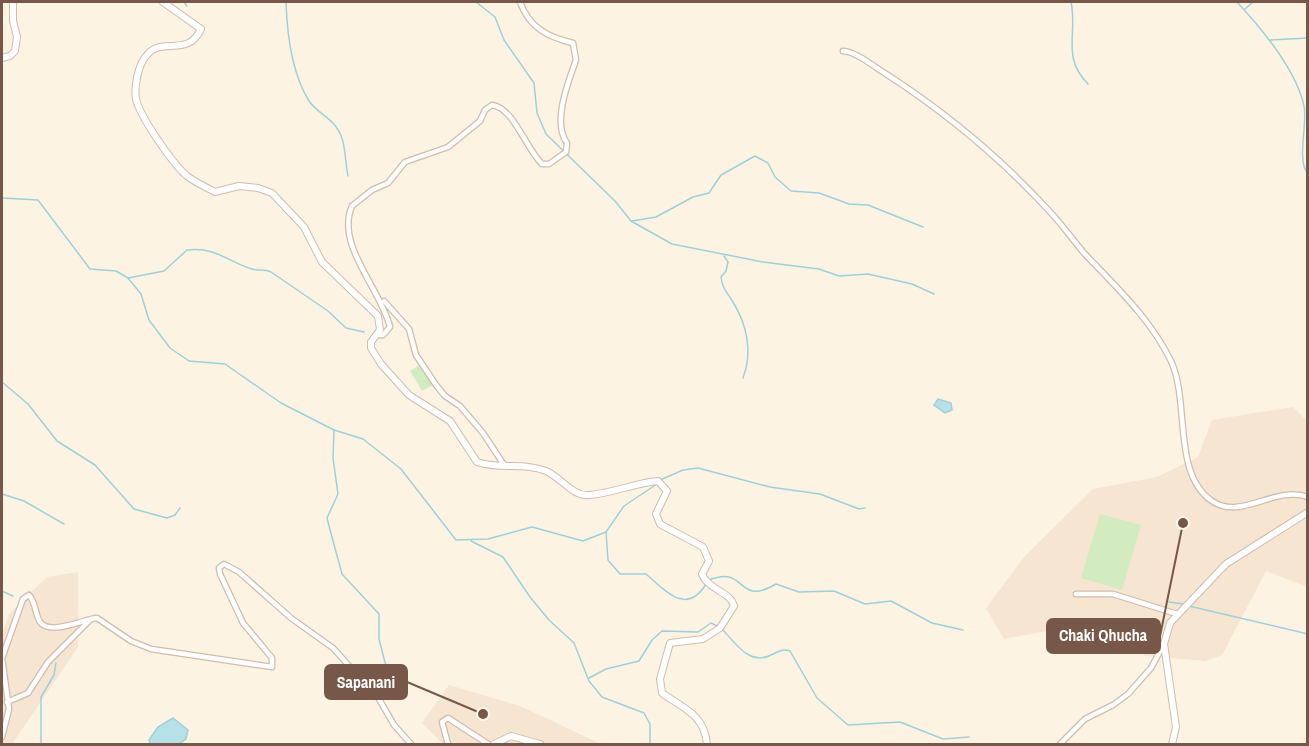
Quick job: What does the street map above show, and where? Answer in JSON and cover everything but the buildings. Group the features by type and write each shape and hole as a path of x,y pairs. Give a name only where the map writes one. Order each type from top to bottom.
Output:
{"street":[{"path":"2,58 10,56 16,45 13,2"},
{"path":"163,2 201,29 197,38 187,45 157,47 146,55 136,83 136,100 142,113 186,174 200,184 215,192 239,186 258,188 272,194 304,227 322,262 378,316 381,323 371,348 381,364 409,395 450,421 477,462 525,466 547,471 576,492 588,495 635,483 658,481 664,484 667,491 656,514 660,524 703,547 709,561 702,574 704,581 732,601 734,606 720,628 703,639 670,643 660,679 662,693 690,710 701,722 707,744"},
{"path":"504,465 483,433 460,406 445,396 436,385 416,355 409,329 381,298 353,251 350,211 361,198 388,183 405,162 448,147 480,122 485,110 492,105 499,106 507,113 530,151 542,164 555,161 566,152 567,144 562,136 561,121 576,60 576,51 573,43 551,37 531,24 520,2"},
{"path":"843,51 915,93 1006,168 1053,215 1078,246 1152,326 1172,363 1180,387 1188,461 1192,477 1205,495 1219,505 1229,507 1244,506 1281,495 1299,494 1308,497"},
{"path":"376,335 383,334 390,327 381,298"},
{"path":"1060,744 1084,719 1113,705 1128,694 1151,668 1164,644 1170,623 1226,564 1308,512"},
{"path":"2,737 9,715 2,658 25,596 32,596 39,621 48,627 73,625 92,618 101,620 131,641 151,649 208,655 269,668 274,665 272,658 243,624 220,574 221,566 228,565 291,618 333,648 379,699 394,725 411,744"},
{"path":"1076,594 1113,594 1177,614"},
{"path":"7,702 28,693 48,662 92,618"},
{"path":"1164,644 1176,727 1172,744"},
{"path":"448,744 441,728 442,722 448,718 488,744"},
{"path":"494,744 511,736 540,744"}],"shaded area":[{"path":"1293,407 1307,421 1307,587 1266,571 1222,655 1205,661 1145,656 1115,618 1004,639 986,608 1025,556 1093,489 1157,477 1198,457 1212,420"},
{"path":"78,572 78,647 12,744 2,744 2,635 9,614 47,577"},
{"path":"449,685 520,706 601,744 443,744 422,723"}],"green space":[{"path":"423,363 435,384 422,391 410,371"},
{"path":"1100,514 1141,525 1122,590 1081,578"}],"water":[{"path":"938,399 951,403 952,410 945,413 934,405"},
{"path":"173,718 188,730 186,739 179,744 150,744 149,740 158,727"}],"waterway":[{"path":"184,2 187,6"},
{"path":"286,2 289,40 298,78 309,101 338,129 344,148 348,176"},
{"path":"476,2 495,17 504,40 534,83 537,113 546,134 615,201 631,221 672,244 763,262 819,269 839,276 868,274 912,284 934,294"},
{"path":"1071,2 1075,64 1088,84"},
{"path":"1237,2 1277,50 1300,92 1305,114 1303,160 1308,174"},
{"path":"1245,9 1253,2"},
{"path":"1270,40 1308,38"},
{"path":"632,221 656,217 693,197 709,193 721,175 755,156 768,163 775,177 791,191 819,193 849,204 868,205 923,227"},
{"path":"2,198 38,200 90,269 116,271 128,278 141,294 149,320 170,348 189,361 225,364 281,403 334,430 363,439 401,469 456,540 488,539 532,527 583,541 606,532 624,506 657,484"},
{"path":"128,278 164,271 187,250 206,250 252,269 271,272 328,311 346,328 364,332"},
{"path":"724,256 728,262 726,271 721,277 722,284 738,311 747,339 748,358 743,378"},
{"path":"2,382 28,404 57,441 95,465 134,509 167,518 175,515 180,508"},
{"path":"334,430 333,458 338,494 327,518 342,574 379,614 379,639 388,674"},
{"path":"660,480 683,470 698,468 770,487 820,494 859,509 865,508"},
{"path":"2,494 24,501 64,524"},
{"path":"606,532 608,560 620,574 646,574 675,597 683,599 698,594 706,584"},
{"path":"471,541 503,557 530,597 549,620 574,643 589,681 602,697 644,713 650,724 650,744"},
{"path":"709,580 730,577 754,591 776,584 799,592 834,591 865,604 891,601 932,623 963,630"},
{"path":"2,591 13,596"},
{"path":"1169,602 1184,604"},
{"path":"1189,606 1308,634"},
{"path":"589,678 606,669 639,661 652,640 662,631 698,632 711,623 719,627"},
{"path":"723,630 738,647 756,658 763,658 782,650 790,651 817,698 848,725 900,722 943,739 969,737"},
{"path":"41,744 41,697 54,675 56,663"}],"place":[{"name":"Chaki Qhucha","path":"1183,523"},
{"name":"Sapanani","path":"483,714"}]}
